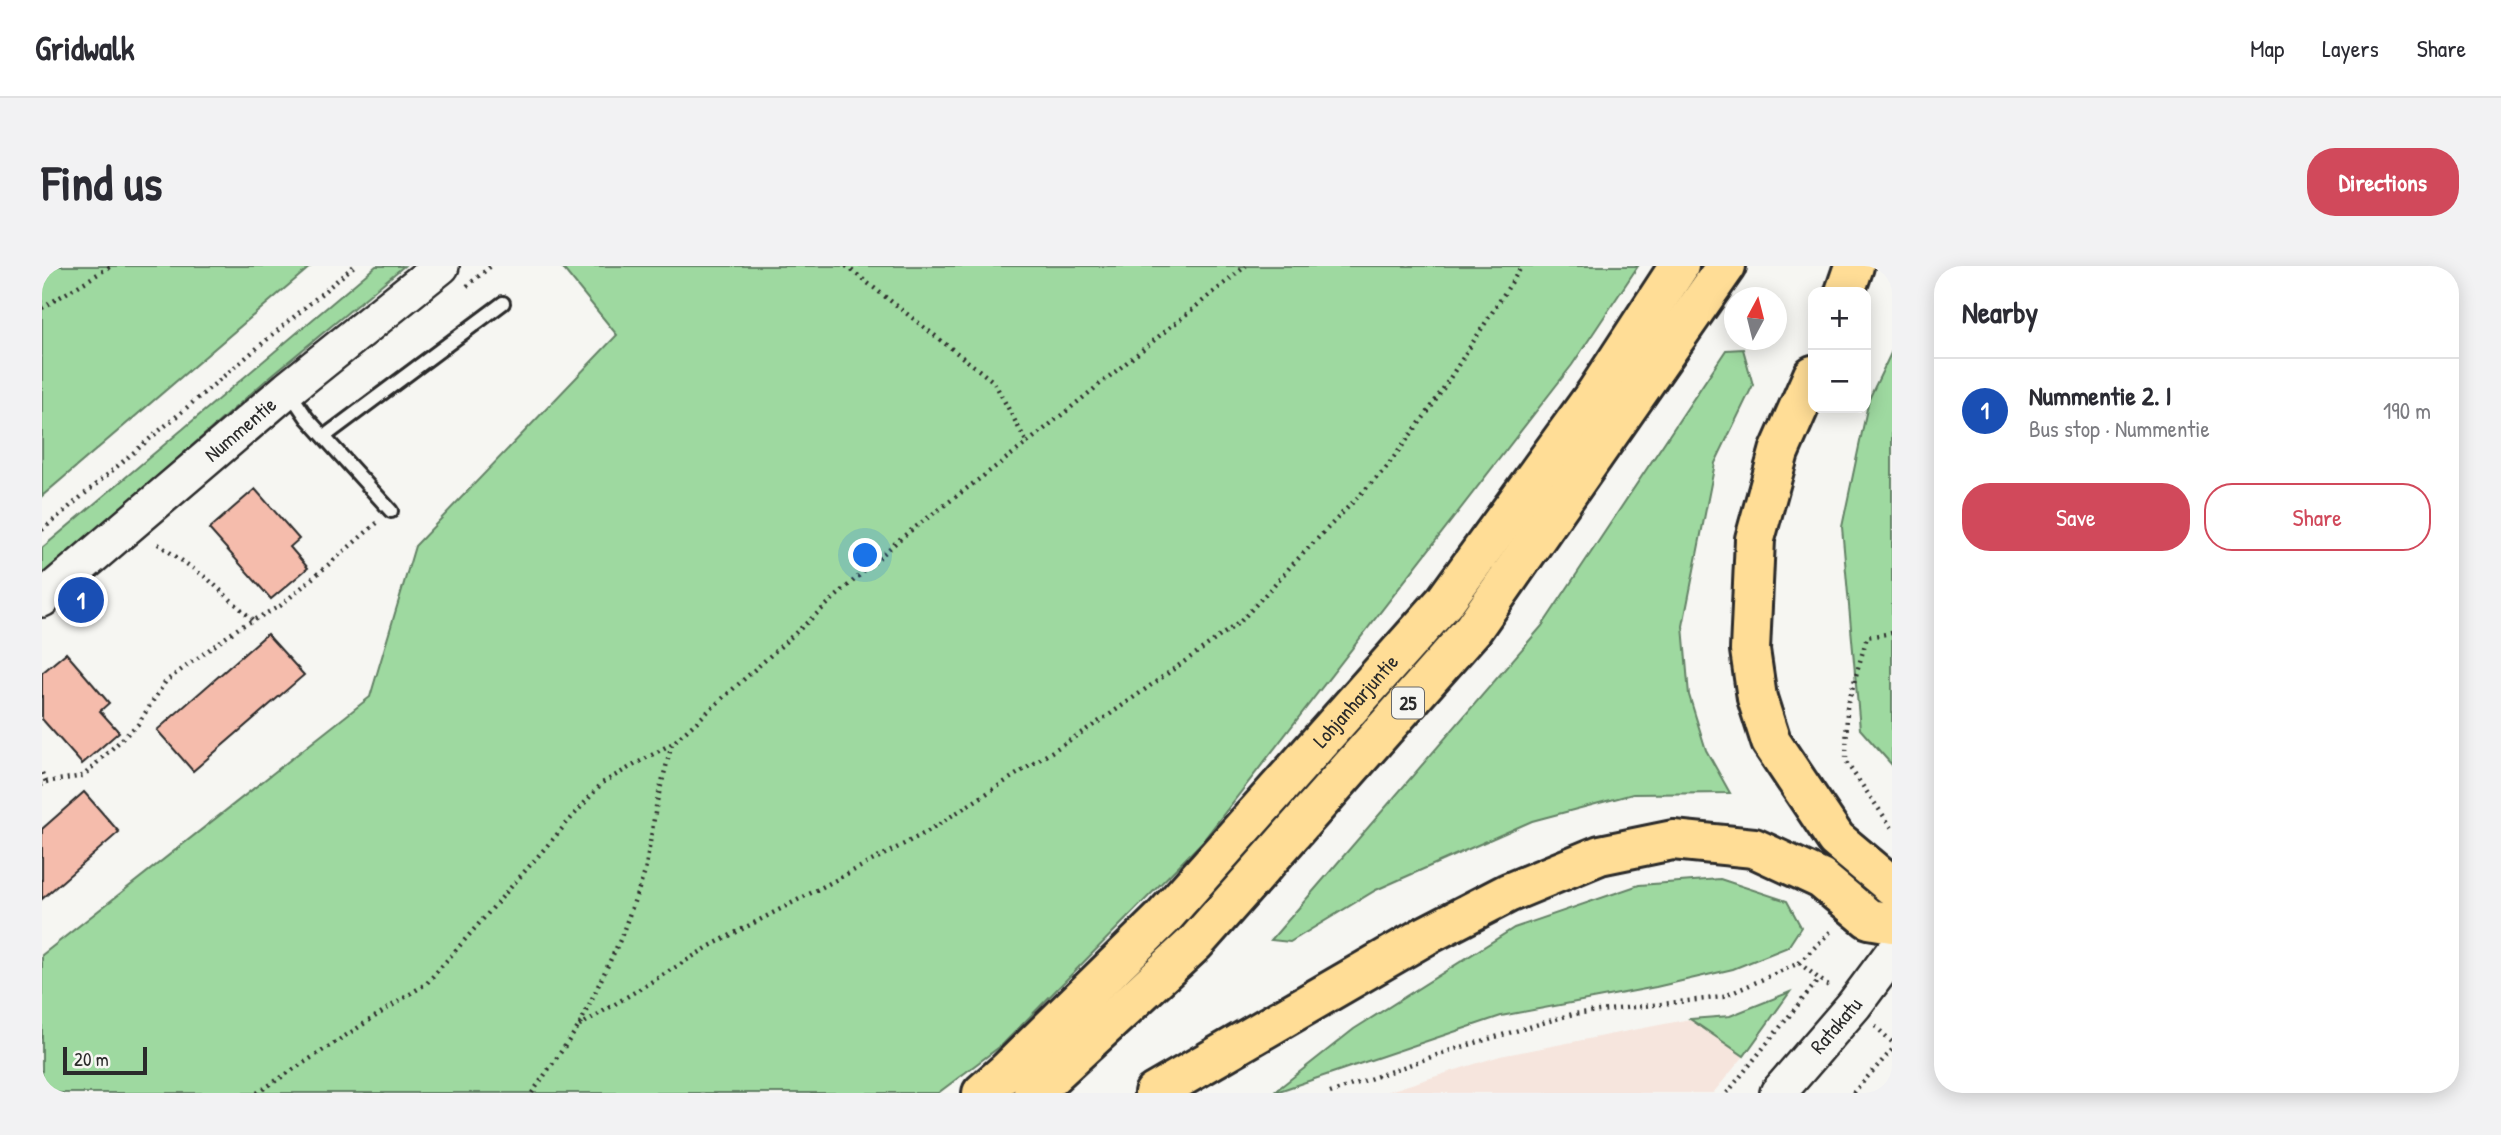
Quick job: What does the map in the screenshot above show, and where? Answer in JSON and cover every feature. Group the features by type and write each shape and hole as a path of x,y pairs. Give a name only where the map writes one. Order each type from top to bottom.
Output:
{"highway":[{"name":"Lohjanharjuntie","path":"982,1093 1162,919 1445,601 1596,393 1679,266"},
{"name":"Lohjanharjuntie","path":"1033,1093 1196,942 1473,629 1726,266"},
{"path":"1846,287 1854,266"},
{"path":"1808,386 1779,452 1755,539 1750,650 1756,698 1771,743 1836,839 1892,886"},
{"path":"1154,1093 1425,936 1508,893 1600,855 1673,840 1754,848 1821,879 1870,919 1892,923"}],"street":[{"name":"Nummentie","path":"42,599 288,389 441,266"},
{"name":"Ratakatu","path":"1778,1093 1854,1005 1892,954"}],"lane":[{"path":"325,436 503,303"},
{"path":"288,389 307,418 391,510"}],"path":[{"path":"42,308 111,266"},
{"path":"42,530 354,266"},
{"path":"846,266 994,382 1027,443"},
{"path":"257,1093 427,983 602,783 673,743 901,538 1027,443 1246,266"},
{"path":"579,1026 710,946 925,833 1109,715 1240,622 1385,469 1430,409 1522,266"},
{"path":"42,773 44,783 83,776 138,724 166,681 253,620 280,606 391,510"},
{"path":"158,544 208,579 253,620"},
{"path":"1892,633 1867,638 1847,707 1846,762 1892,828"},
{"path":"532,1093 579,1026 620,940 645,872 657,801 673,743"},
{"path":"1330,1093 1448,1051 1573,1014 1723,997 1799,963 1856,906"},
{"path":"1727,1093 1819,979"},
{"path":"1853,1093 1892,1049"}],"shaded area":[{"path":"1690,1019 1744,1056 1713,1093 1383,1093 1500,1056"}],"green space":[{"path":"42,266 311,266 42,496"},
{"path":"376,266 404,266 272,375 42,578 42,548"},
{"path":"561,266 1638,266 1572,365 1202,842 1002,1045 938,1093 42,1093 42,955 370,697 415,546 617,335"},
{"path":"1726,350 1743,350 1753,385 1715,463 1683,626 1689,695 1706,750 1730,793 1633,794 1532,821 1376,890 1290,942 1271,940 1542,626"},
{"path":"1892,351 1892,765 1860,729 1842,527 1866,413 1871,413 1871,395"},
{"path":"1720,879 1787,901 1801,927 1788,947 1733,969 1656,987 1501,1016 1273,1093 1354,1029 1514,928 1639,885"},
{"path":"1790,992 1744,1056 1690,1019 1730,1016"}],"building":[{"path":"255,489 299,539 290,547 308,568 271,599 209,529"},
{"path":"267,634 304,675 193,771 157,730"},
{"path":"66,653 109,703 100,711 119,732 82,764 42,719 42,673"},
{"path":"84,792 119,832 42,899 42,829"}],"place":[{"name":"Nummentie 2. I","path":"81,600"}]}
